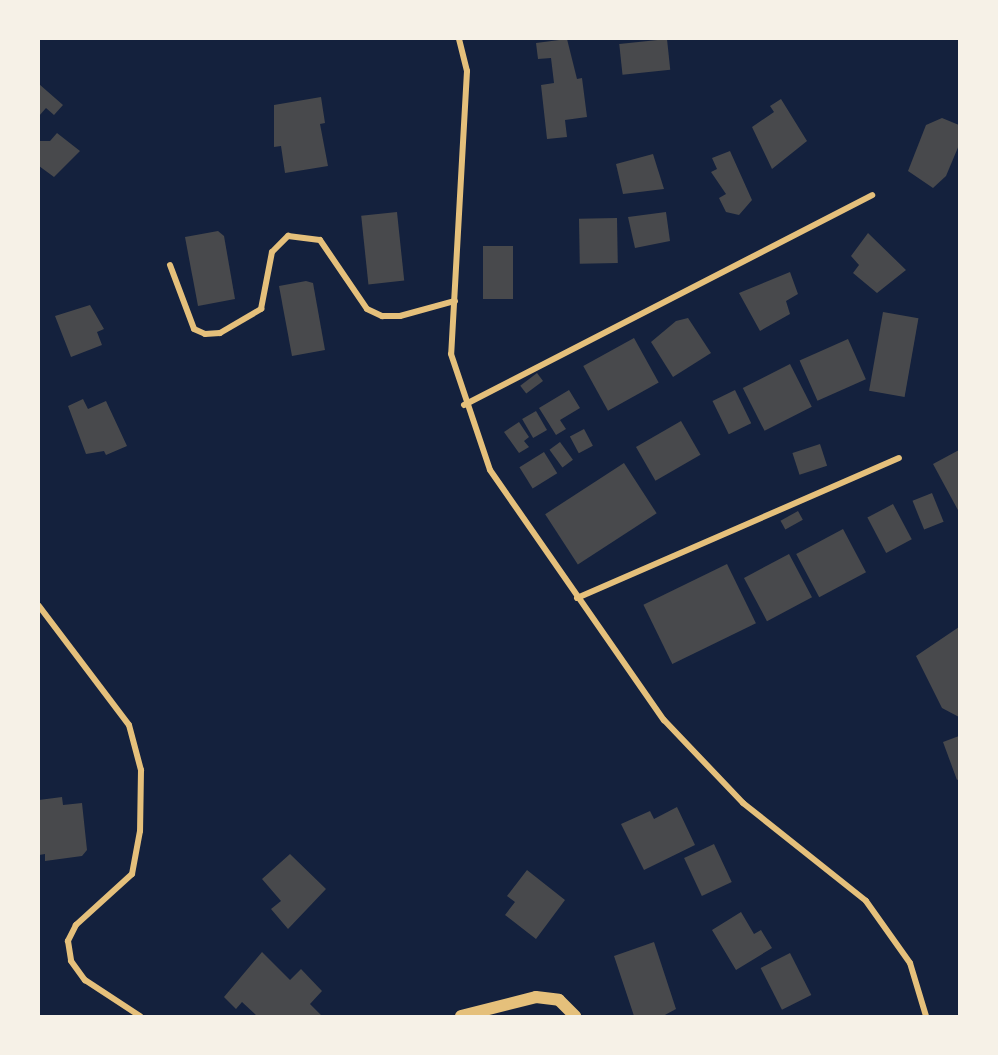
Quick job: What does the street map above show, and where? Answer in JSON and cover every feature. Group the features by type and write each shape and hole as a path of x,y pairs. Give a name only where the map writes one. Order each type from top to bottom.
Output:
{"main road":[{"path":"461,1016 536,997 559,1000 575,1016"}],"street":[{"path":"459,39 467,71 451,354 464,405 490,470 664,720 743,803 866,901 910,963 926,1016"},
{"path":"464,405 872,195"},
{"path":"170,265 194,329 205,334 220,333 261,309 272,252 288,236 320,240 367,309 382,316 400,316 455,301"},
{"path":"577,598 900,458"},
{"path":"39,606 129,725 141,771 140,831 132,874 76,925 68,941 71,961 86,981 116,1006 140,1016"}],"building":[{"path":"567,39 577,79 582,78 587,117 565,120 567,137 547,139 541,85 554,83 551,58 538,59 536,43"},
{"path":"667,39 670,70 623,75 619,44"},
{"path":"39,84 63,105 54,115 46,108 39,116"},
{"path":"321,97 325,123 320,124 328,166 285,173 281,146 274,147 274,105"},
{"path":"781,99 807,141 772,169 752,127 774,112 770,106"},
{"path":"942,118 959,125 959,145 946,176 933,188 908,171 926,125"},
{"path":"57,133 80,151 54,177 39,166 39,141 50,141"},
{"path":"730,151 752,200 739,215 726,212 719,198 726,194 711,172 717,169 712,158"},
{"path":"653,154 664,189 623,194 616,164"},
{"path":"397,212 404,281 368,284 361,216"},
{"path":"666,212 670,241 635,248 628,217"},
{"path":"617,218 618,263 580,264 579,219"},
{"path":"218,231 224,236 235,299 198,306 185,237"},
{"path":"868,233 906,270 877,293 853,273 859,265 851,256"},
{"path":"483,246 513,246 513,299 483,299"},
{"path":"790,272 798,294 786,301 790,314 760,331 739,293"},
{"path":"306,281 313,283 325,350 292,356 279,286"},
{"path":"90,305 104,329 97,332 102,345 71,357 55,316"},
{"path":"883,312 918,318 905,397 869,391"},
{"path":"688,318 711,353 673,377 651,342 676,321"},
{"path":"634,338 659,383 608,411 583,366"},
{"path":"848,339 866,379 817,401 800,361"},
{"path":"790,364 812,407 765,431 743,388"},
{"path":"537,373 543,381 526,394 520,386"},
{"path":"569,390 580,408 560,420 566,429 556,435 539,408"},
{"path":"735,390 751,423 729,434 713,401"},
{"path":"83,399 88,409 106,401 127,446 106,455 104,451 86,454 68,406"},
{"path":"536,411 547,430 533,438 522,419"},
{"path":"681,421 700,455 655,481 636,447"},
{"path":"519,422 529,437 524,441 529,447 519,453 504,432"},
{"path":"584,429 593,446 579,453 570,437"},
{"path":"560,442 573,460 562,467 549,450"},
{"path":"820,444 827,466 800,475 792,453"},
{"path":"959,450 959,512 933,464"},
{"path":"544,452 557,473 533,489 519,467"},
{"path":"624,463 657,513 578,565 545,514"},
{"path":"932,493 944,522 924,530 913,501"},
{"path":"893,504 912,539 886,553 867,518"},
{"path":"798,511 803,520 785,529 781,521"},
{"path":"843,529 866,572 819,597 796,554"},
{"path":"789,554 812,597 767,621 744,578"},
{"path":"727,564 756,623 672,664 643,605"},
{"path":"959,627 959,717 942,708 916,656"},
{"path":"959,736 959,779 957,780 943,742"},
{"path":"62,797 63,805 82,803 87,850 82,856 45,861 45,854 39,855 39,800"},
{"path":"677,807 695,845 644,870 621,824 650,811 654,819"},
{"path":"714,844 732,882 702,896 684,858"},
{"path":"290,854 326,889 288,929 271,909 281,901 262,879"},
{"path":"527,870 565,900 536,939 505,915 515,902 507,896"},
{"path":"741,912 754,934 761,930 772,948 736,970 712,930"},
{"path":"654,942 676,1009 663,1016 634,1016 614,956"},
{"path":"262,952 290,980 301,969 322,991 310,1004 322,1016 257,1016 242,1002 236,1009 224,997"},
{"path":"790,953 811,995 782,1010 761,968"}]}
